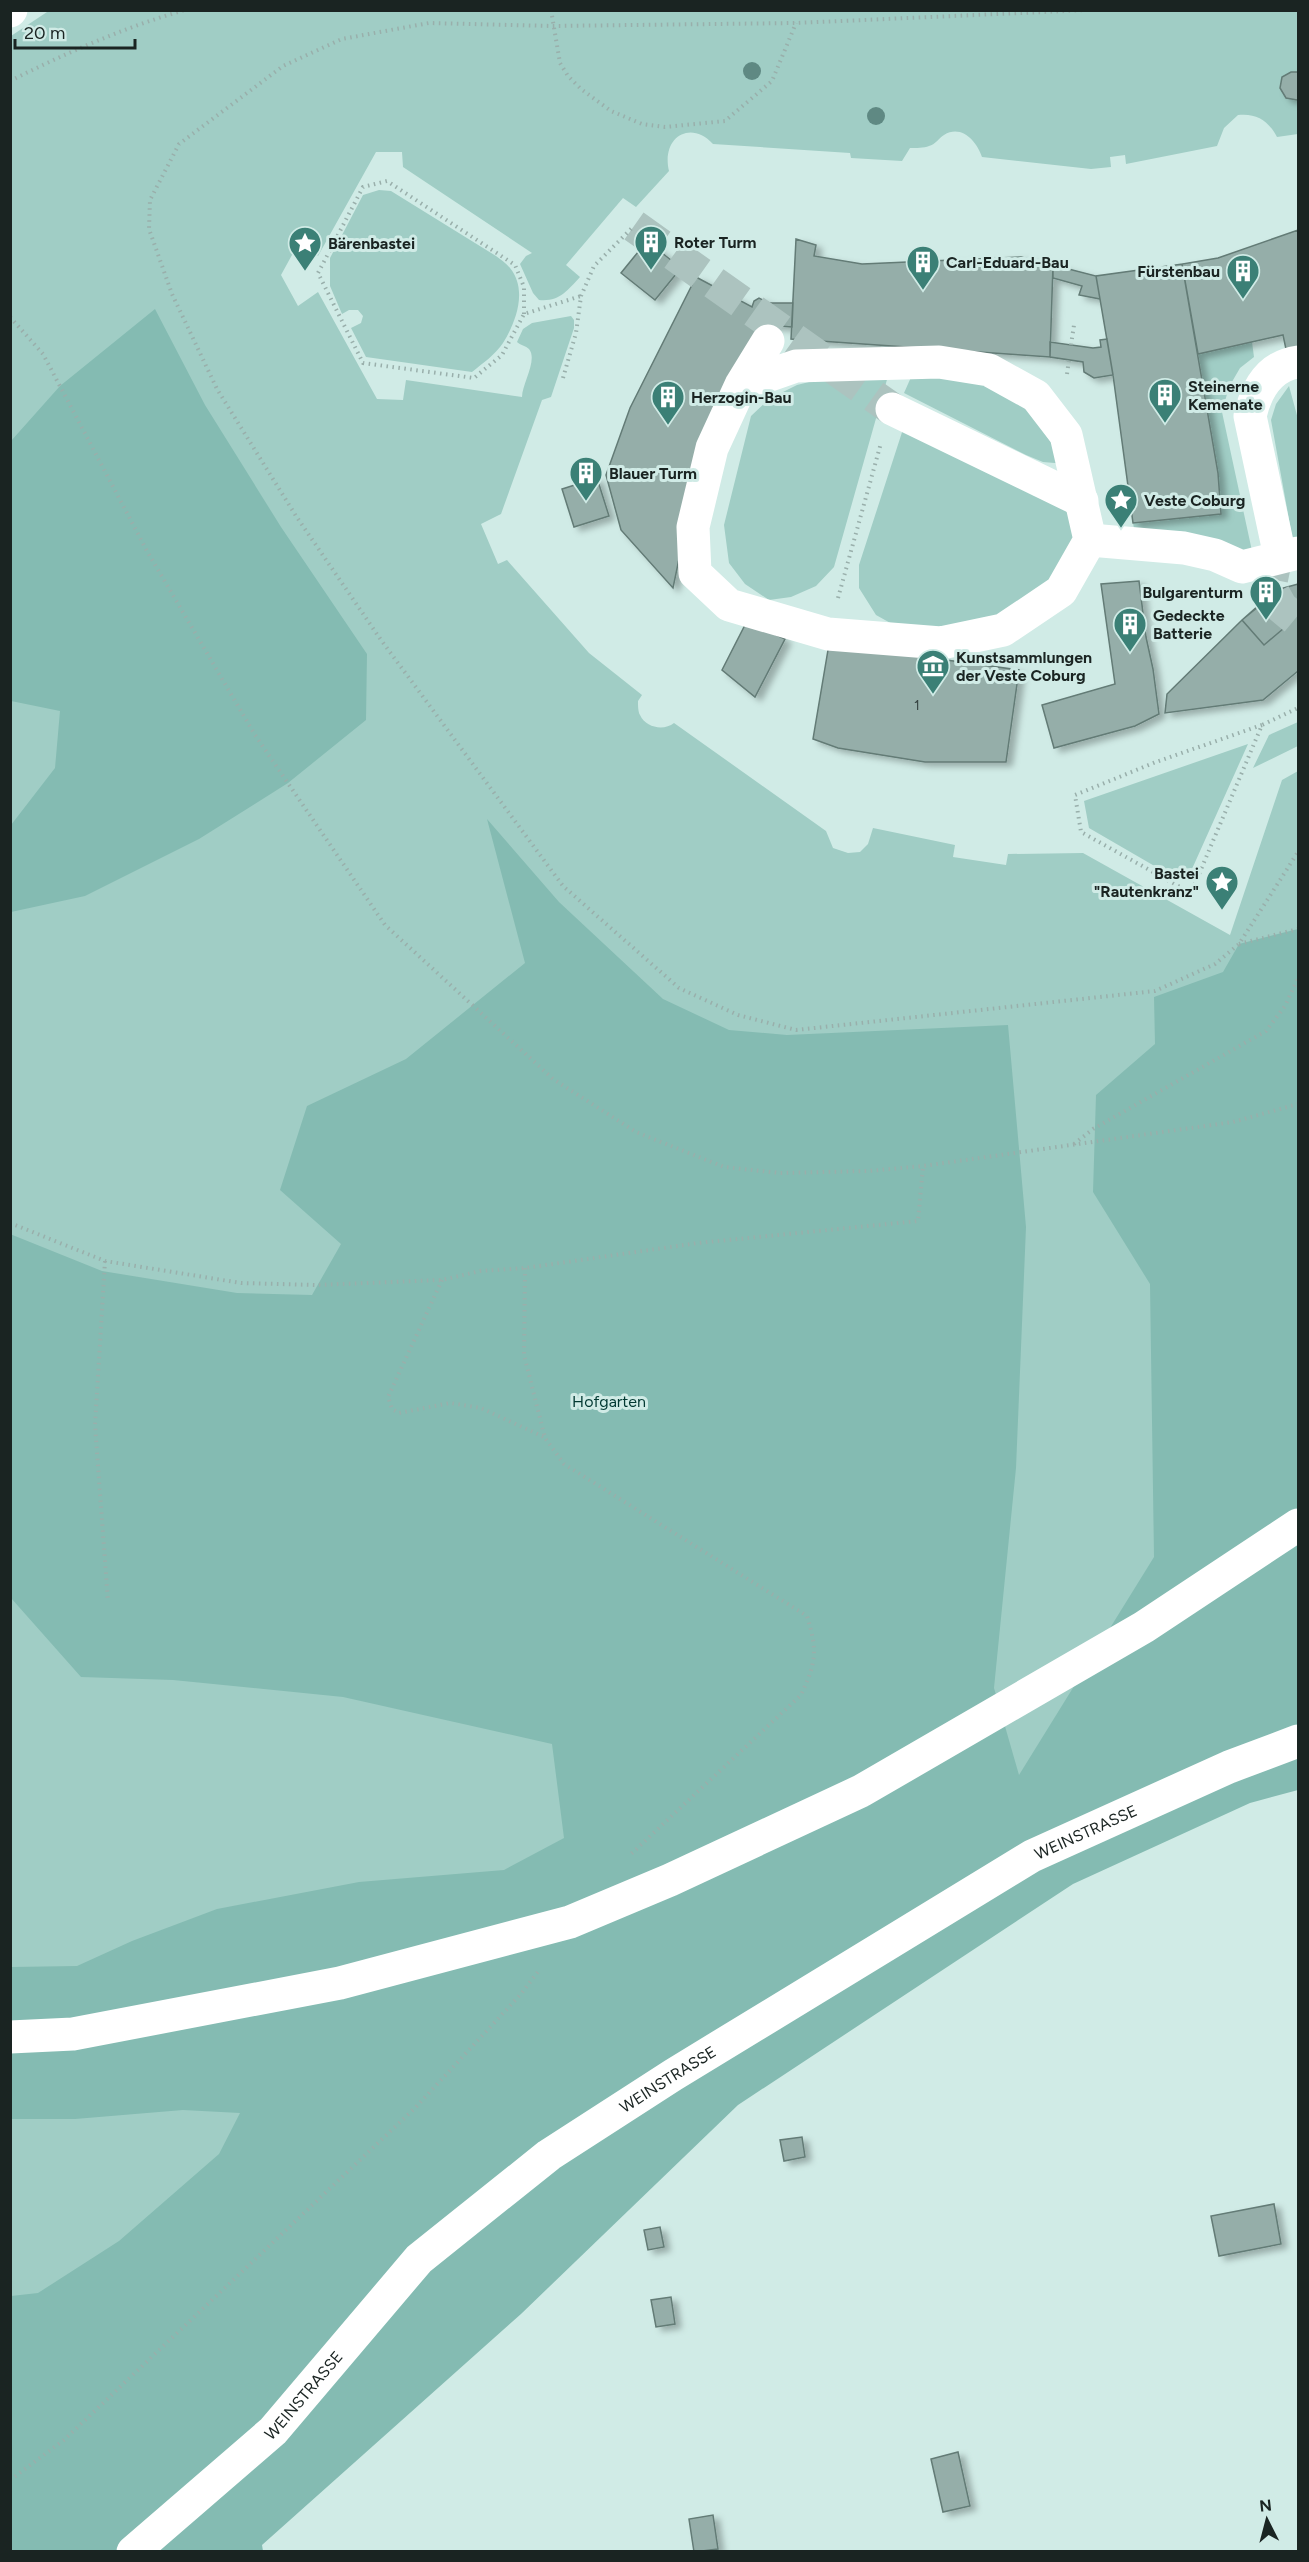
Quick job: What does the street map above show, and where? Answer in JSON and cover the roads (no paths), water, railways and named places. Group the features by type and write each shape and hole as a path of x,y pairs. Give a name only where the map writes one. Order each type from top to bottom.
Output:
{"street":[{"path":"741,385 796,366 939,362 989,370 1036,396 1066,435 1090,540 1061,591 1004,630 941,643 828,634 729,604 694,573 693,527 712,448 741,385 768,341"},
{"path":"1090,540 1184,548 1215,555 1242,567 1288,550 1250,416 1255,395 1270,374 1299,362"},
{"path":"888,420 1082,501"},
{"path":"10,2037 73,2034 340,1983 570,1922 670,1880 861,1791 1144,1627 1299,1525"},
{"name":"WEINSTRASSE","path":"133,2552 273,2431 419,2259 549,2155 673,2075 1032,1856 1228,1767 1299,1741"}],"tunnel":[{"path":"634,226 892,409"},
{"path":"1278,547 1270,587 1281,607 1298,621"}],"place":[{"name":"Roter Turm","path":"651,271"},
{"name":"Bärenbastei","path":"305,272"},
{"name":"Carl-Eduard-Bau","path":"923,291"},
{"name":"Fürstenbau","path":"1243,300"},
{"name":"Steinerne Kemenate","path":"1165,424"},
{"name":"Herzogin-Bau","path":"668,426"},
{"name":"Blauer Turm","path":"586,502"},
{"name":"Veste Coburg","path":"1121,529"},
{"name":"Bulgarenturm","path":"1266,621"},
{"name":"Gedeckte Batterie","path":"1130,653"},
{"name":"Kunstsammlungen der Veste Coburg","path":"933,695"},
{"name":"Bastei \"Rautenkranz\"","path":"1222,911"}],"park label":[{"name":"Hofgarten","path":"609,1401"}]}
